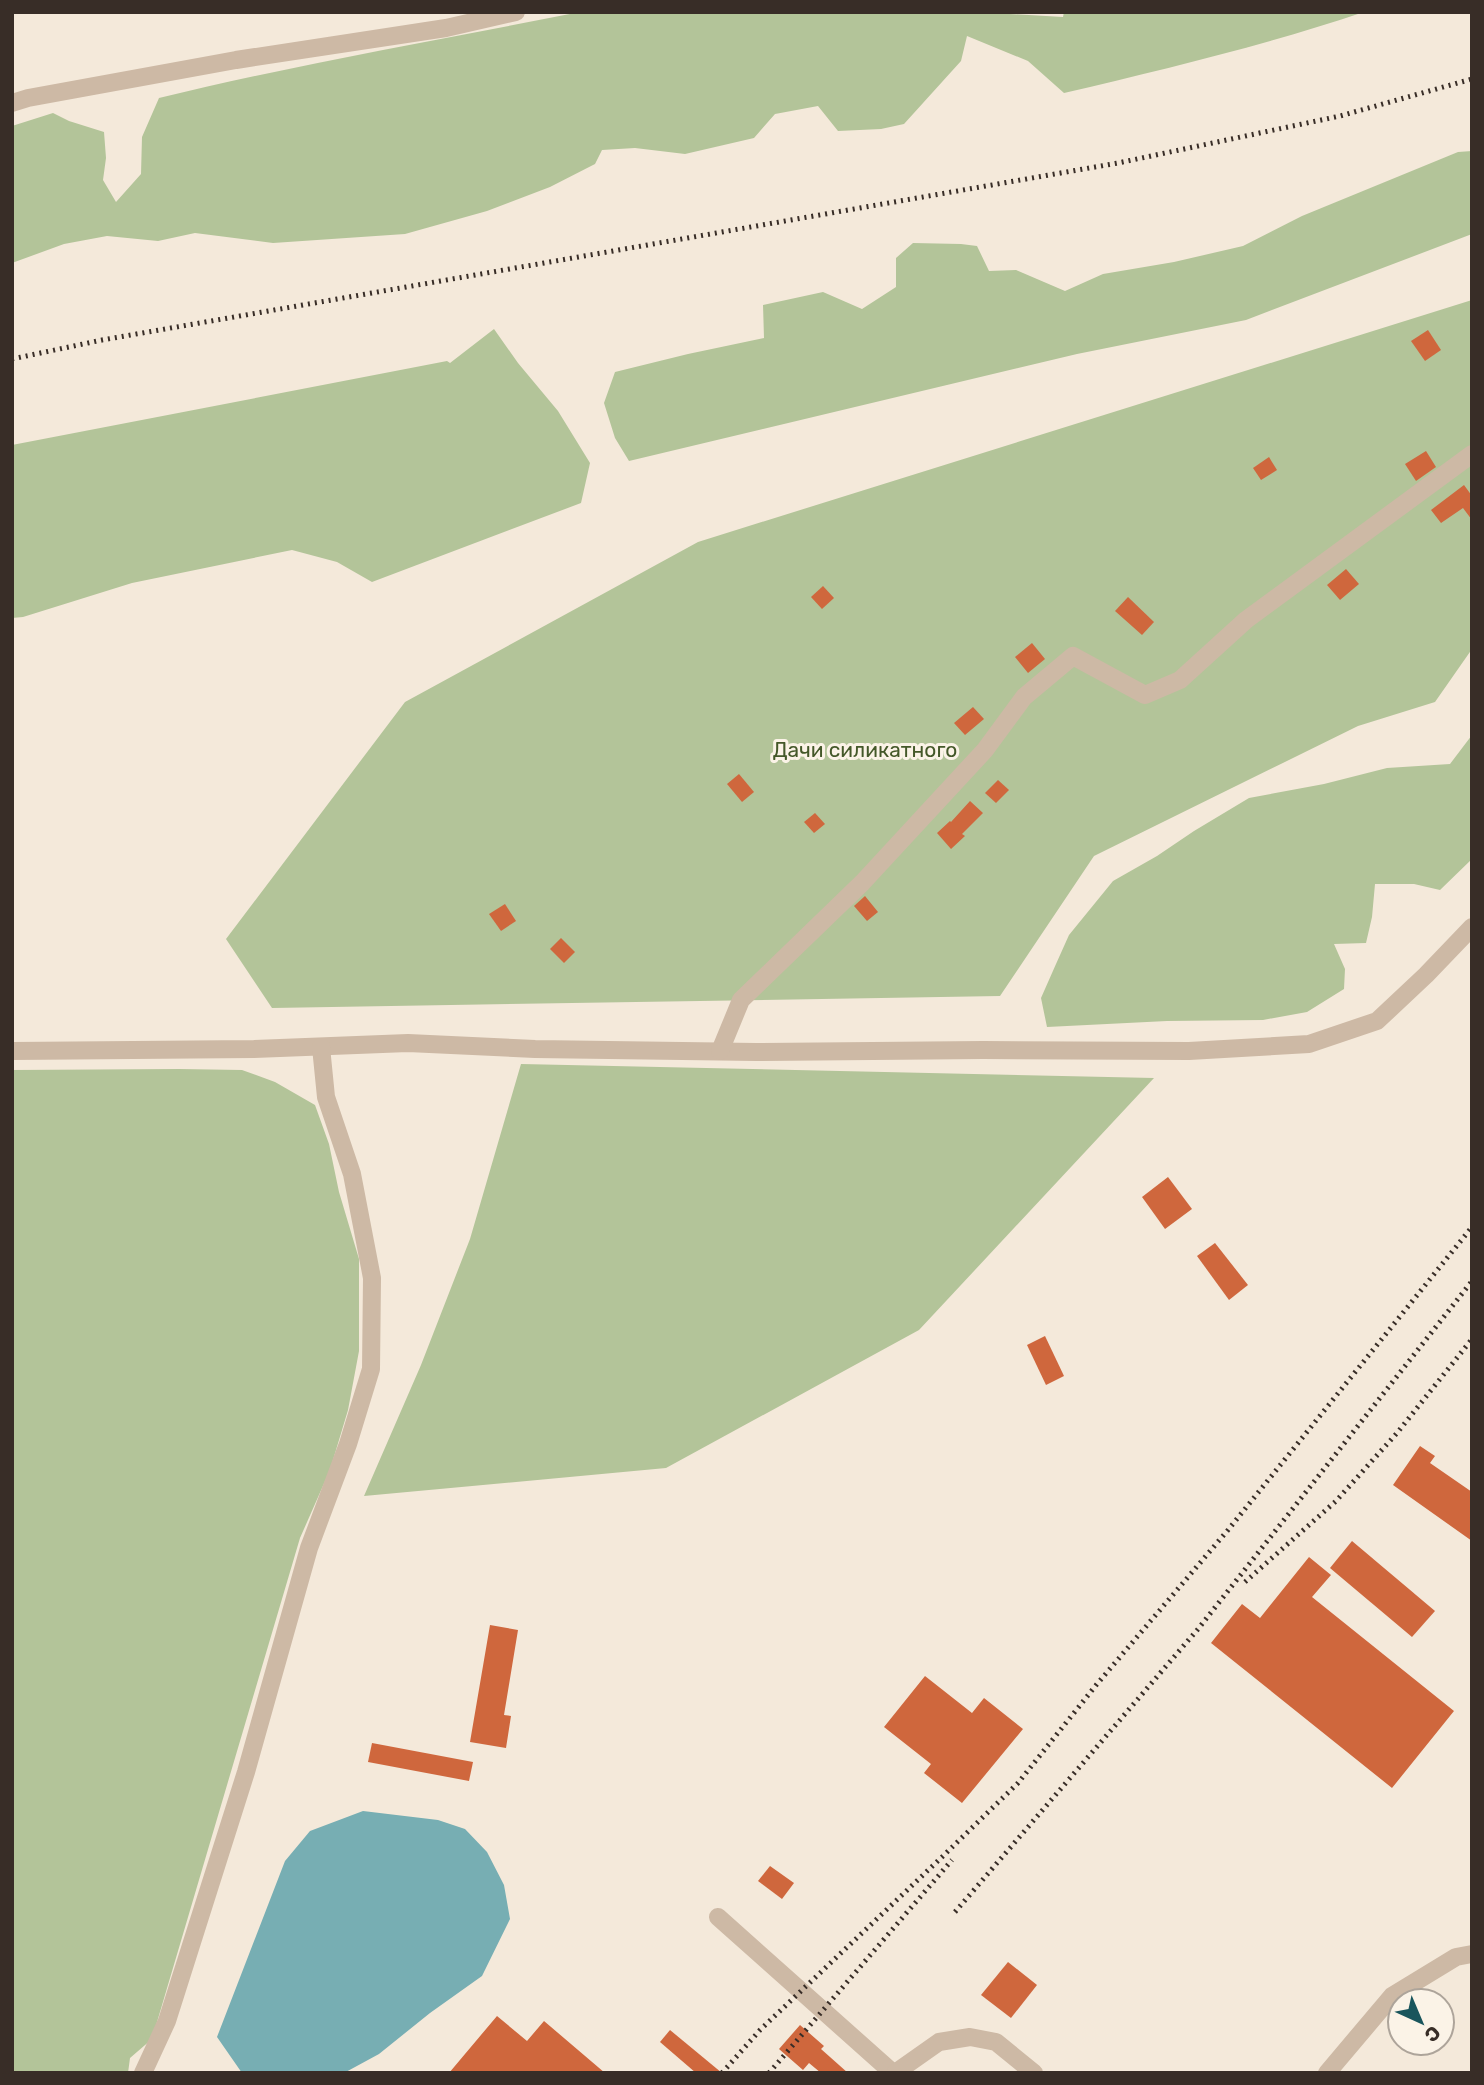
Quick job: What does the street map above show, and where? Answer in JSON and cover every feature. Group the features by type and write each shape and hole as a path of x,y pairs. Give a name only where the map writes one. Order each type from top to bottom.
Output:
{"street":[{"path":"12,103 236,60 446,28 516,12"},
{"path":"720,1051 741,1000 862,883 985,750 1024,697 1073,656 1145,695 1180,680 1246,620 1472,454"},
{"path":"12,1051 408,1044 535,1049 720,1051 1189,1051 1309,1044 1377,1021 1426,975 1472,926"},
{"path":"143,2073 167,2021 246,1772 309,1548 348,1444 371,1368 372,1278 352,1174 326,1097 321,1047"},
{"path":"718,1917 894,2073 939,2042 970,2037 996,2042 1034,2073"},
{"path":"1328,2073 1392,1996 1456,1957 1472,1955"}],"green space":[{"path":"580,12 977,12 1063,17 1064,12 1364,12 1253,46 1064,93 1028,61 967,36 961,61 904,124 881,129 838,131 818,106 775,114 754,138 685,154 635,148 602,150 595,164 550,187 487,211 405,234 273,243 195,233 158,241 107,236 64,244 12,263 12,126 53,113 104,132 106,158 103,180 116,202 141,174 142,137 159,98 316,63"},
{"path":"1472,151 1472,234 1246,320 1077,354 629,461 615,438 604,403 615,372 764,338 763,305 823,292 862,309 896,287 896,258 913,243 977,246 989,271 1016,270 1065,291 1103,274 1174,262 1243,246 1302,216 1458,152"},
{"name":"Дачи силикатного","path":"1472,300 1472,649 1435,702 1358,726 1094,856 1000,996 272,1008 226,939 405,702 698,542"},
{"path":"494,329 558,411 590,463 581,503 372,582 337,562 292,550 132,583 23,617 12,618 12,445 447,361 450,363"},
{"path":"1472,735 1472,859 1440,890 1414,884 1375,884 1366,943 1334,944 1345,969 1344,989 1307,1012 1263,1020 1167,1021 1047,1027 1041,998 1069,935 1113,881 1249,798 1324,784 1387,768 1450,764"},
{"path":"521,1064 1154,1078 919,1330 666,1468 364,1496 421,1365 470,1239"},
{"path":"12,1070 242,1070 275,1082 315,1105 329,1144 339,1192 359,1259 359,1351 348,1410 330,1470 300,1538 152,2039 130,2058 128,2073 12,2073"}],"water":[{"path":"363,1811 438,1820 465,1829 487,1852 504,1885 510,1919 482,1976 379,2054 344,2073 242,2073 217,2037 285,1861 310,1831"}],"building":[{"path":"1428,330 1441,350 1425,361 1411,341"},
{"path":"1426,451 1436,467 1416,481 1405,464"},
{"path":"1269,457 1277,470 1261,480 1253,468"},
{"path":"1464,485 1472,496 1472,520 1463,508 1441,523 1431,510"},
{"path":"1346,569 1359,584 1340,600 1327,585"},
{"path":"823,586 834,598 822,609 811,597"},
{"path":"1128,597 1154,622 1142,635 1115,611"},
{"path":"1032,643 1045,659 1028,673 1015,657"},
{"path":"973,707 984,719 965,735 954,723"},
{"path":"739,774 754,792 742,802 727,784"},
{"path":"998,780 1009,790 996,803 985,793"},
{"path":"970,801 983,813 951,849 937,833"},
{"path":"815,813 825,824 814,833 804,822"},
{"path":"865,896 878,912 867,921 854,906"},
{"path":"505,904 516,921 501,931 489,914"},
{"path":"561,938 575,952 564,963 550,949"},
{"path":"1168,1177 1192,1209 1165,1229 1142,1197"},
{"path":"1215,1243 1248,1285 1229,1300 1197,1256"},
{"path":"1045,1336 1064,1376 1046,1385 1027,1345"},
{"path":"1420,1446 1435,1456 1430,1463 1472,1492 1472,1541 1393,1485"},
{"path":"1352,1541 1435,1611 1412,1637 1330,1568"},
{"path":"1309,1557 1331,1575 1312,1597 1454,1711 1392,1788 1211,1643 1242,1604 1260,1618"},
{"path":"490,1625 518,1630 504,1715 511,1716 506,1748 470,1742"},
{"path":"925,1676 972,1713 984,1698 1023,1729 962,1803 924,1773 931,1764 884,1727"},
{"path":"372,1743 473,1762 469,1781 368,1762"},
{"path":"770,1866 794,1883 782,1899 758,1881"},
{"path":"1008,1962 1037,1985 1011,2018 981,1995"},
{"path":"497,2016 527,2041 544,2021 605,2073 449,2073"},
{"path":"800,2025 824,2046 821,2049 848,2073 821,2073 809,2063 803,2070 779,2049"},
{"path":"670,2030 722,2073 696,2073 660,2042"}],"railway":[{"path":"12,359 102,340 1118,163 1340,116 1472,79"},
{"path":"722,2073 760,2030 1018,1783 1097,1684 1228,1530 1472,1227"},
{"path":"955,1912 1198,1629 1472,1281"},
{"path":"1245,1582 1336,1501 1397,1433 1472,1339"},
{"path":"769,2073 952,1860"}]}
